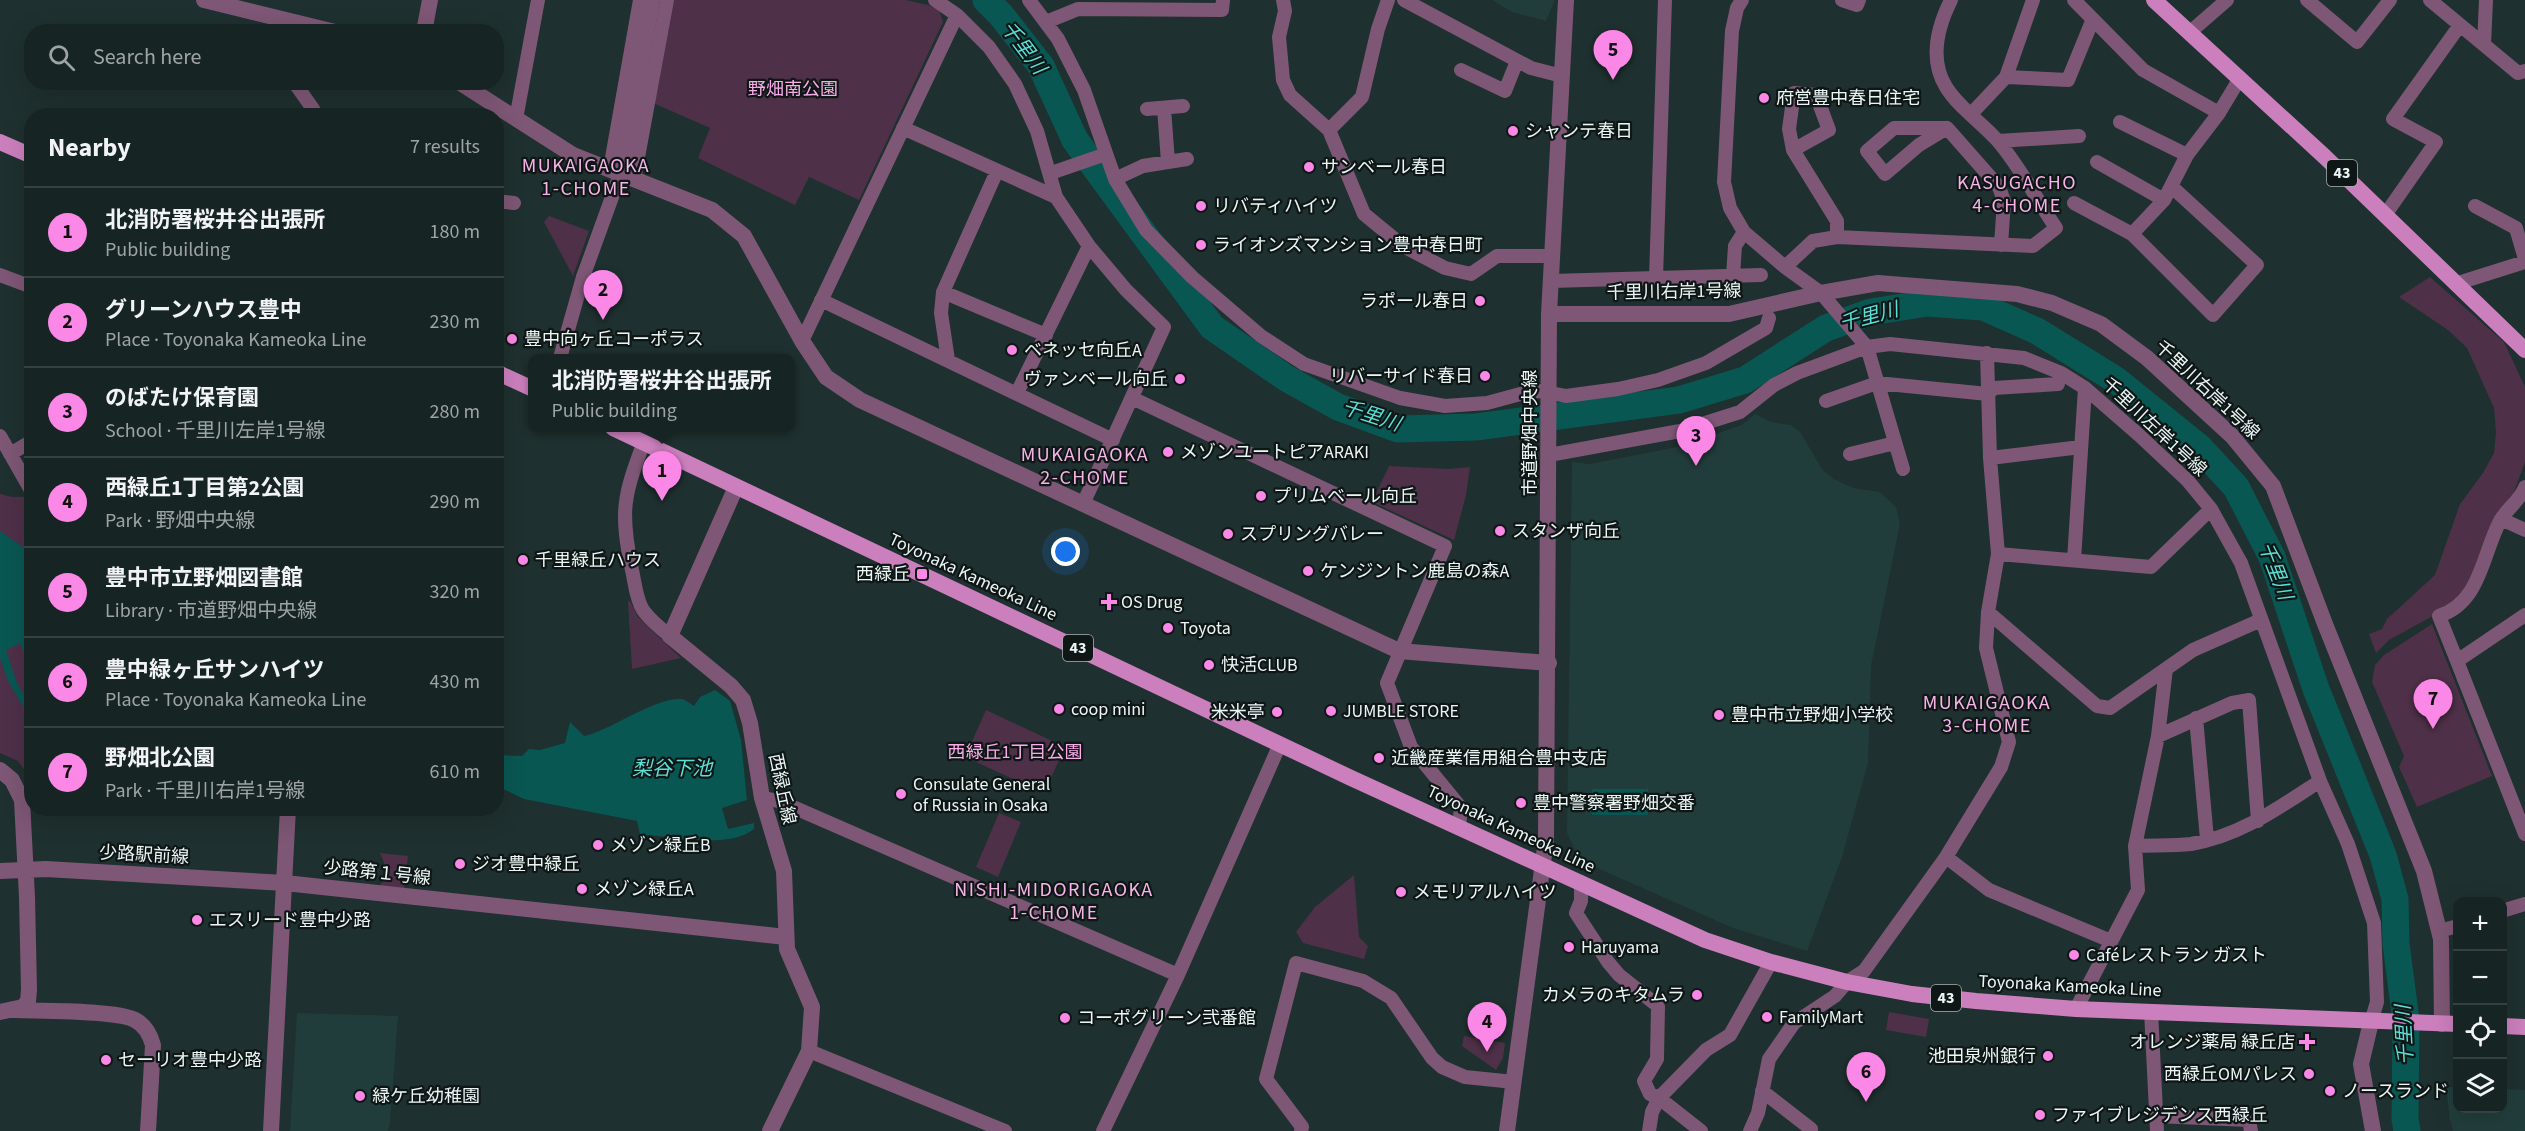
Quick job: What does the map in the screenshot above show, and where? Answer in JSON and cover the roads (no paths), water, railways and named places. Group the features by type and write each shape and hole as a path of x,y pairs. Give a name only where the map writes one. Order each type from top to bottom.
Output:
{"main road":[{"name":"43","path":"2154,0 2240,78 2525,350"},
{"path":"0,142 24,152"},
{"path":"504,376 528,387"},
{"name":"Toyonaka Kameoka Line","path":"622,432 1280,744 1544,866 1705,940 1771,962 1847,982 1934,996 2076,1009 2445,1024"},
{"path":"2507,1026 2525,1027"}],"street":[{"path":"204,0 278,24"},
{"path":"426,24 430,0"},
{"path":"516,119 538,0"},
{"path":"610,169 640,0"},
{"path":"561,354 583,277 624,164 653,0"},
{"path":"634,179 667,0"},
{"path":"935,0 957,15 989,47 1015,84 1037,131 1051,173 1056,197 1089,246 1125,291 1164,327 1083,504"},
{"path":"1029,0 1058,39 1084,90 1115,179 1146,230 1192,277 1261,336 1304,364 1400,398 1445,406 1487,403 1541,391 1549,397 1566,396 1611,390 1668,378 1695,368 1766,328 1769,318"},
{"path":"1046,22 1078,9 1128,4 1222,10 1223,0"},
{"path":"1283,0 1285,11 1279,36 1283,80 1290,95 1329,130 1364,214 1403,246 1444,268 1471,274 1497,256 1552,256"},
{"path":"1329,130 1362,97 1378,28 1388,0"},
{"path":"1404,0 1531,68 1562,76"},
{"name":"市道野畑中央線","path":"1507,1131 1546,840 1550,314 1566,0"},
{"path":"1656,278 1665,0"},
{"path":"1742,0 1737,8 1732,31 1724,182 1730,208 1744,232 1824,297 1864,344 1903,468"},
{"path":"1842,0 1857,5 1859,0"},
{"path":"1785,267 1813,241 1837,237 2033,246 2056,228 1998,141 1946,87 1939,68 1936,42 1940,21 1951,0"},
{"path":"1971,114 2006,77 2033,0"},
{"path":"2074,0 2143,70 2219,113"},
{"path":"2189,33 2227,0"},
{"path":"2307,0 2357,42 2390,0"},
{"path":"2430,0 2518,73 2525,71"},
{"path":"2484,45 2486,0"},
{"path":"802,341 957,15"},
{"path":"2006,77 2067,80 2093,19"},
{"path":"2385,215 2436,142 2393,119 2460,25"},
{"path":"1461,70 1505,90 1517,61"},
{"path":"2132,234 2164,200 2187,155 2219,113 2240,78"},
{"path":"300,90 312,108"},
{"path":"471,90 499,108"},
{"path":"1147,109 1184,106"},
{"path":"1164,108 1168,162"},
{"path":"504,111 573,155 712,210 744,236 802,341 826,377 860,400 1399,651 1549,663"},
{"path":"2120,122 2187,155"},
{"path":"903,128 1056,197"},
{"path":"1947,128 1919,145 1886,174 1867,151 1894,128 1947,128 1999,187 2004,201 2001,245"},
{"path":"1998,141 2079,136"},
{"path":"1793,150 1837,221 1837,237"},
{"path":"1051,173 1106,154"},
{"path":"1115,179 1143,166 1186,159"},
{"path":"2097,162 2164,200"},
{"path":"948,360 941,313 943,292 997,171"},
{"path":"2074,203 2132,234 2213,315 2257,266 2171,186"},
{"path":"504,202 514,204"},
{"path":"2456,284 2525,261 2516,228 2474,206"},
{"path":"1733,276 1735,246 1744,232"},
{"path":"1017,393 1089,246"},
{"path":"0,275 24,284"},
{"path":"1551,281 1761,275"},
{"name":"千里川右岸1号線","path":"1550,314 1729,314 1824,297 1878,283 2017,294 2052,303 2101,324 2147,358 2232,436 2273,486 2325,624 2424,871 2439,931 2445,1024"},
{"path":"943,292 1046,334"},
{"path":"821,300 1113,440"},
{"name":"千里川左岸1号線","path":"1549,452 1680,430 1740,412 1774,385 1864,344 1987,352 2024,358 2061,373 2085,388 2188,481 2211,509 2241,563 2320,781 2348,844 2374,923 2377,1022"},
{"path":"1750,1131 1758,1113 1769,1059 1794,1023 1835,996 1847,982 1864,971 1946,857 2001,767 2009,742 1986,648 1988,612 1998,554 1990,458 1987,352"},
{"path":"1826,401 1877,383 1988,394"},
{"path":"1988,394 1994,388 2058,384"},
{"path":"2074,560 2085,388"},
{"path":"1132,398 1445,546 1386,684 1411,747 1461,808 1459,826"},
{"path":"0,436 24,478"},
{"path":"644,442 626,493 623,516 625,535 639,602 648,617 670,636 736,487"},
{"path":"1850,454 1895,443"},
{"path":"10,454 24,446"},
{"path":"1990,458 2082,447"},
{"path":"2525,487 2501,519 2478,579 2460,605 2439,616 2525,834"},
{"path":"1998,554 2151,567 2211,509"},
{"path":"2501,519 2525,530"},
{"path":"1988,612 2097,706 2110,708 2193,650 2260,620"},
{"path":"2457,661 2525,615"},
{"name":"西緑丘線","path":"670,636 731,686 743,700 750,723 762,798 784,871 786,937 790,960 806,988 812,1007 809,1051 770,1131"},
{"path":"2076,1009 2138,890 2135,846 2158,736 2166,669"},
{"path":"2158,736 2232,703 2249,700 2258,821"},
{"path":"2196,718 2207,839"},
{"path":"1103,1131 1178,975 1280,744"},
{"path":"0,770 12,780 22,800 29,996 23,1008 7,1011"},
{"path":"2135,846 2192,843 2207,839 2258,821 2320,781"},
{"path":"762,798 790,806 1178,975"},
{"path":"271,1131 288,816"},
{"path":"1946,857 1989,890 2111,941"},
{"name":"少路駅前線","path":"0,871 46,869 285,883"},
{"path":"1581,882 1581,901 1576,913 1619,975 1658,1006 1657,1059 1644,1081 1650,1094 1659,1098 1701,1131"},
{"name":"少路第１号線","path":"285,883 786,937"},
{"path":"2507,909 2525,904"},
{"path":"2439,931 2453,927"},
{"path":"1649,1131 1652,1112 1659,1098 1706,1050 1730,1035 1771,962"},
{"path":"1301,1131 1302,1127 1266,1079 1296,963 1363,981 1391,998 1432,1058 1442,1067 1465,1077 1514,1082"},
{"path":"7,1011 115,1015 134,1019 141,1024 150,1036 153,1045 148,1131"},
{"path":"2151,1011 2157,1131"},
{"path":"2373,1131 2361,1064 2377,1022"},
{"path":"809,1051 1005,1131"},
{"path":"1762,1091 1810,1129"},
{"path":"2156,1116 2248,1120 2251,1131"}],"water":[{"path":"0,531 24,549 24,654 20,643 6,650 17,683 24,695 23,707 8,681 0,658"},
{"name":"梨谷下池","path":"715,690 730,701 741,740 747,800 722,808 728,829 754,823 754,829 743,835 731,839 703,840 640,834 637,821 524,799 504,789 504,755 522,756 529,749 540,750 565,743 570,722 584,736 659,703 682,699 694,706 700,697"},
{"path":"1592,789 1648,789 1648,815 1592,815"}],"waterway":[{"name":"千里川","path":"986,0 1001,15 1041,66 1075,140 1212,327 1286,378 1338,407 1398,429 1476,427 1679,400 1745,380 1826,328 1871,312 1927,303 1983,307 2037,331 2116,380 2199,447 2236,487 2272,557 2316,689 2383,855 2395,899 2396,944 2406,1020 2405,1119 2407,1131"}],"place":[{"name":"豊中市立野畑図書館","path":"1613,80"},
{"name":"府営豊中春日住宅","path":"1764,98"},
{"name":"シャンテ春日","path":"1513,131"},
{"name":"サンベール春日","path":"1309,167"},
{"name":"リバティハイツ","path":"1201,206"},
{"name":"ライオンズマンション豊中春日町","path":"1201,245"},
{"name":"ラポール春日","path":"1480,301"},
{"name":"グリーンハウス豊中","path":"603,320"},
{"name":"豊中向ヶ丘コーポラス","path":"512,339"},
{"name":"ベネッセ向丘A","path":"1012,350"},
{"name":"リバーサイド春日","path":"1485,376"},
{"name":"ヴァンベール向丘","path":"1180,379"},
{"name":"メゾンユートピアARAKI","path":"1168,452"},
{"name":"のばたけ保育園","path":"1696,466"},
{"name":"プリムベール向丘","path":"1261,496"},
{"name":"北消防署桜井谷出張所","path":"662,501"},
{"name":"スタンザ向丘","path":"1500,531"},
{"name":"スプリングバレー","path":"1228,534"},
{"name":"千里緑丘ハウス","path":"523,560"},
{"name":"ケンジントン鹿島の森A","path":"1308,571"},
{"name":"西緑丘","path":"922,574"},
{"name":"OS Drug","path":"1109,602"},
{"name":"Toyota","path":"1168,628"},
{"name":"快活CLUB","path":"1209,665"},
{"name":"coop mini","path":"1059,709"},
{"name":"JUMBLE STORE","path":"1331,711"},
{"name":"米米亭","path":"1277,712"},
{"name":"豊中市立野畑小学校","path":"1719,715"},
{"name":"野畑北公園","path":"2433,729"},
{"name":"近畿産業信用組合豊中支店","path":"1379,758"},
{"name":"Consulate General of Russia in Osaka","path":"901,794"},
{"name":"豊中警察署野畑交番","path":"1521,803"},
{"name":"メゾン緑丘B","path":"598,845"},
{"name":"ジオ豊中緑丘","path":"460,864"},
{"name":"メゾン緑丘A","path":"582,889"},
{"name":"メモリアルハイツ","path":"1401,892"},
{"name":"エスリード豊中少路","path":"197,920"},
{"name":"Haruyama","path":"1569,947"},
{"name":"Caféレストラン ガスト","path":"2074,955"},
{"name":"カメラのキタムラ","path":"1697,995"},
{"name":"FamilyMart","path":"1767,1017"},
{"name":"コーポグリーン弐番館","path":"1065,1018"},
{"name":"オレンジ薬局 緑丘店","path":"2307,1042"},
{"name":"西緑丘1丁目第2公園","path":"1487,1052"},
{"name":"池田泉州銀行","path":"2048,1056"},
{"name":"セーリオ豊中少路","path":"106,1060"},
{"name":"西緑丘OMパレス","path":"2309,1074"},
{"name":"ノースランド","path":"2330,1091"},
{"name":"緑ケ丘幼稚園","path":"360,1096"},
{"name":"豊中緑ヶ丘サンハイツ","path":"1866,1102"},
{"name":"ファイブレジデンス西緑丘","path":"2040,1115"}],"district":[{"name":"MUKAIGAOKA 1-CHOME","path":"586,178"},
{"name":"KASUGACHO 4-CHOME","path":"2017,194"},
{"name":"MUKAIGAOKA 2-CHOME","path":"1085,466"},
{"name":"MUKAIGAOKA 3-CHOME","path":"1987,714"},
{"name":"NISHI-MIDORIGAOKA 1-CHOME","path":"1054,902"}],"park label":[{"name":"野畑南公園","path":"793,89"},
{"name":"西緑丘1丁目公園","path":"1015,752"}]}
